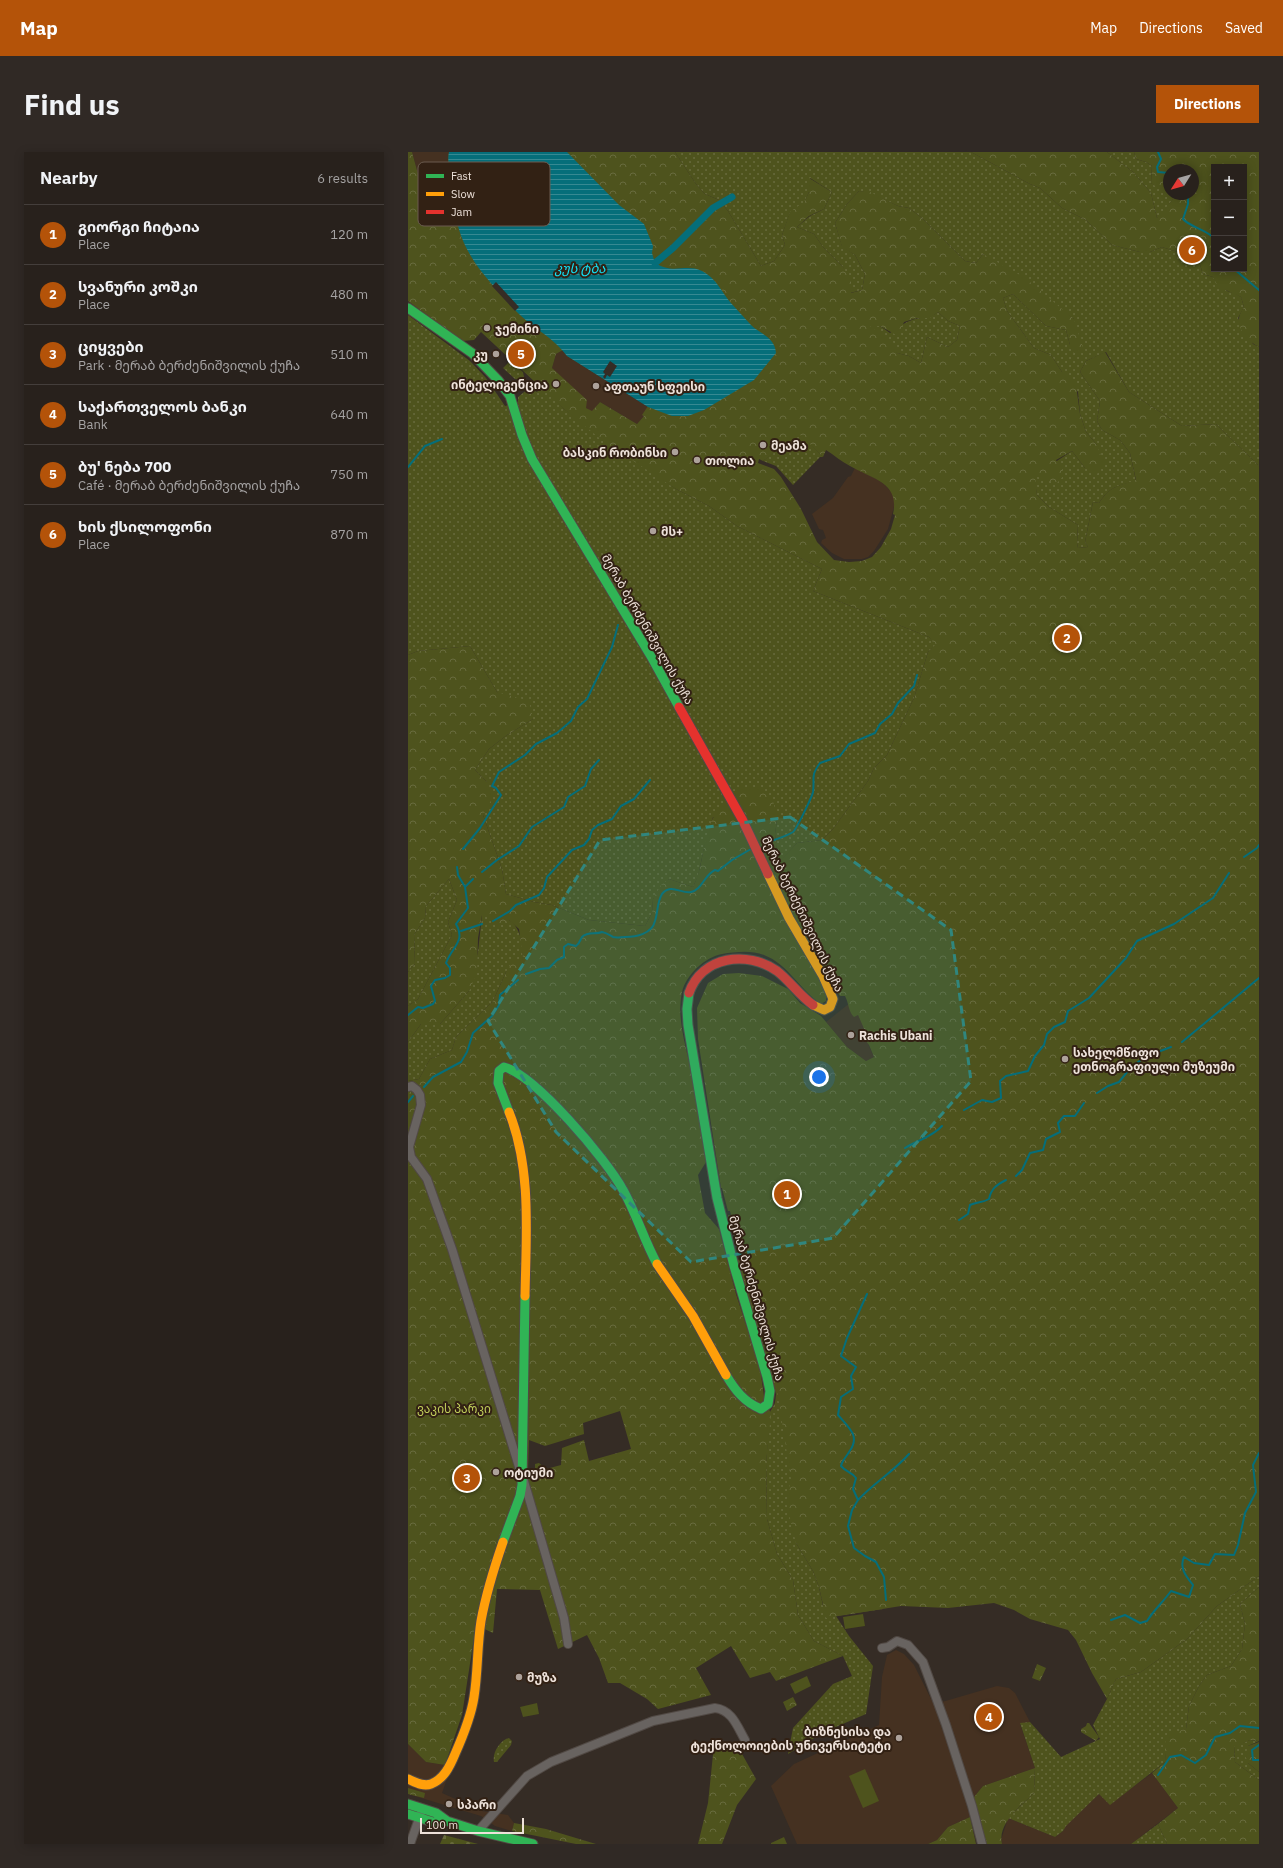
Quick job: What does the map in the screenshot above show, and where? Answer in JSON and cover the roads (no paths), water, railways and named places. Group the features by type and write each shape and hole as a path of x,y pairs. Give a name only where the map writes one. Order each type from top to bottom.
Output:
{"street":[{"name":"მერაბ ბერძენიშვილის ქუჩა","path":"408,308 472,353 488,367 510,396 522,435 532,460 641,639 742,819 789,918 823,976 833,999 832,1004 828,1009 820,1009 805,999 783,976 774,969 752,960 735,958 715,963 701,973 692,986 687,1002 688,1024 717,1198 734,1266 763,1360 770,1391 768,1404 761,1409 752,1406 744,1399 725,1374 694,1316 655,1261 619,1182 604,1160 559,1111 516,1071 507,1067 500,1070 497,1076 498,1083 516,1129 526,1203 526,1378 520,1496 496,1559 487,1590 481,1622 474,1697 469,1718 451,1763 442,1778 431,1784 424,1784 408,1779"},
{"path":"408,1087 412,1086 418,1090 421,1105 409,1147 411,1157 427,1179 452,1249 564,1618 568,1644"},
{"path":"882,1648 888,1647 897,1641 908,1646 923,1662 945,1721 982,1844"},
{"path":"478,1831 526,1776 551,1762 653,1721 715,1708 723,1709 730,1714 745,1740"},
{"path":"408,1804 436,1813 447,1821 478,1831 533,1844"},
{"path":"410,1844 420,1818 422,1808"},
{"path":"408,1814 433,1822 447,1821"}],"water":[{"name":"კუს ტბა","path":"449,152 567,152 619,205 644,224 653,246 652,253 655,263 674,269 696,269 707,274 715,281 730,302 751,325 770,339 776,353 754,380 704,410 688,416 672,416 648,407 567,356 553,341 516,311 479,269 461,235 458,226 550,226 550,162 449,162"}],"waterway":[{"path":"1158,152 1161,159 1157,167 1158,172 1163,172"},
{"path":"655,263 673,248 713,208 732,197"},
{"path":"1188,200 1183,219 1211,236"},
{"path":"1238,272 1259,290"},
{"path":"408,467 425,446 442,439"},
{"path":"463,849 480,828 501,795 496,788 492,786 499,772 525,755 536,744 557,733 571,721 578,707 587,699 612,647 618,625"},
{"path":"767,843 790,834 795,830 812,795 814,774 820,763 840,756 849,744 875,733 880,724 892,714 898,703 914,686 917,675"},
{"path":"482,872 519,846 532,827 564,807 568,797 585,786 591,769 599,760"},
{"path":"493,921 510,911 516,905 539,895 544,888 547,877 572,850 584,845 589,839 592,830 598,825 612,819 621,806 634,799 650,780"},
{"path":"1244,857 1259,845"},
{"path":"526,974 540,969 549,968 557,960 564,957 564,947 568,944 576,946 584,935 602,932 613,937 618,937 634,936 647,932 653,925 656,918 659,900 665,891 669,889 687,892 695,891 711,872 715,870 718,871 732,860 751,849"},
{"path":"408,1015 418,1007 423,1008 433,1004 435,1001 431,986 435,980 445,978 450,975 450,968 446,963 459,940 460,935 456,924 468,908 465,887 458,875 457,867"},
{"path":"964,1110 982,1100 992,1102 1001,1098 1000,1081 1006,1076 1028,1071 1035,1056 1044,1045 1047,1034 1054,1027 1065,1022 1068,1011 1089,998 1126,958 1137,941 1174,924 1213,898 1229,873"},
{"path":"465,887 473,879"},
{"path":"461,931 482,924"},
{"path":"1182,1042 1259,978"},
{"path":"424,1087 433,1077 461,1062 467,1052 473,1033 492,1016 499,1005 500,995 518,980"},
{"path":"1097,1093 1108,1086 1119,1082 1132,1066 1147,1056 1171,1047"},
{"path":"408,1102 413,1096"},
{"path":"1016,1176 1022,1170 1030,1153 1043,1150 1046,1139 1060,1132 1058,1123 1064,1116 1075,1116 1084,1103"},
{"path":"905,1148 929,1136 942,1126"},
{"path":"959,1220 968,1214 970,1205 989,1199 994,1188 1006,1180"},
{"path":"867,1294 847,1338 841,1356 856,1367 851,1376 853,1389 841,1397 838,1415 852,1432 854,1437 852,1446 841,1466 853,1474 856,1478 853,1489 858,1500 852,1510 848,1526 854,1548 876,1562 884,1577 886,1600"},
{"path":"1111,1620 1125,1615 1140,1623 1147,1621 1171,1591 1189,1597 1193,1585 1186,1575 1182,1565 1184,1557 1194,1563 1209,1565 1215,1554 1234,1555 1238,1545 1245,1513 1256,1492 1253,1465 1259,1453"},
{"path":"858,1500 909,1454"},
{"path":"1158,1775 1170,1757 1181,1755 1195,1763 1206,1755 1215,1737 1230,1733 1240,1726 1259,1728"},
{"path":"1259,1745 1252,1750 1253,1760 1259,1760"}],"place":[{"name":"ხის ქსილოფონი","path":"1192,250"},
{"name":"ჯემინი","path":"487,328"},
{"name":"კუ","path":"496,354"},
{"name":"ბუ' ნება 700","path":"521,354"},
{"name":"ინტელიგენცია","path":"556,384"},
{"name":"აფთაუნ სფეისი","path":"596,386"},
{"name":"მეამა","path":"763,445"},
{"name":"ბასკინ რობინსი","path":"675,452"},
{"name":"თოლია","path":"697,460"},
{"name":"მს+","path":"653,531"},
{"name":"სვანური კოშკი","path":"1067,638"},
{"name":"Rachis Ubani","path":"851,1035"},
{"name":"სახელმწიფო ეთნოგრაფიული მუზეუმი","path":"1065,1059"},
{"name":"გიორგი ჩიტაია","path":"787,1194"},
{"name":"ოტიუმი","path":"496,1472"},
{"name":"ციყვები","path":"467,1478"},
{"name":"მუზა","path":"519,1677"},
{"name":"საქართველოს ბანკი","path":"989,1717"},
{"name":"ბიზნესისა და ტექნოლოიების უნივერსიტეტი","path":"899,1738"},
{"name":"სპარი","path":"449,1804"}],"park label":[{"name":"ვაკის პარკი","path":"454,1408"}]}
